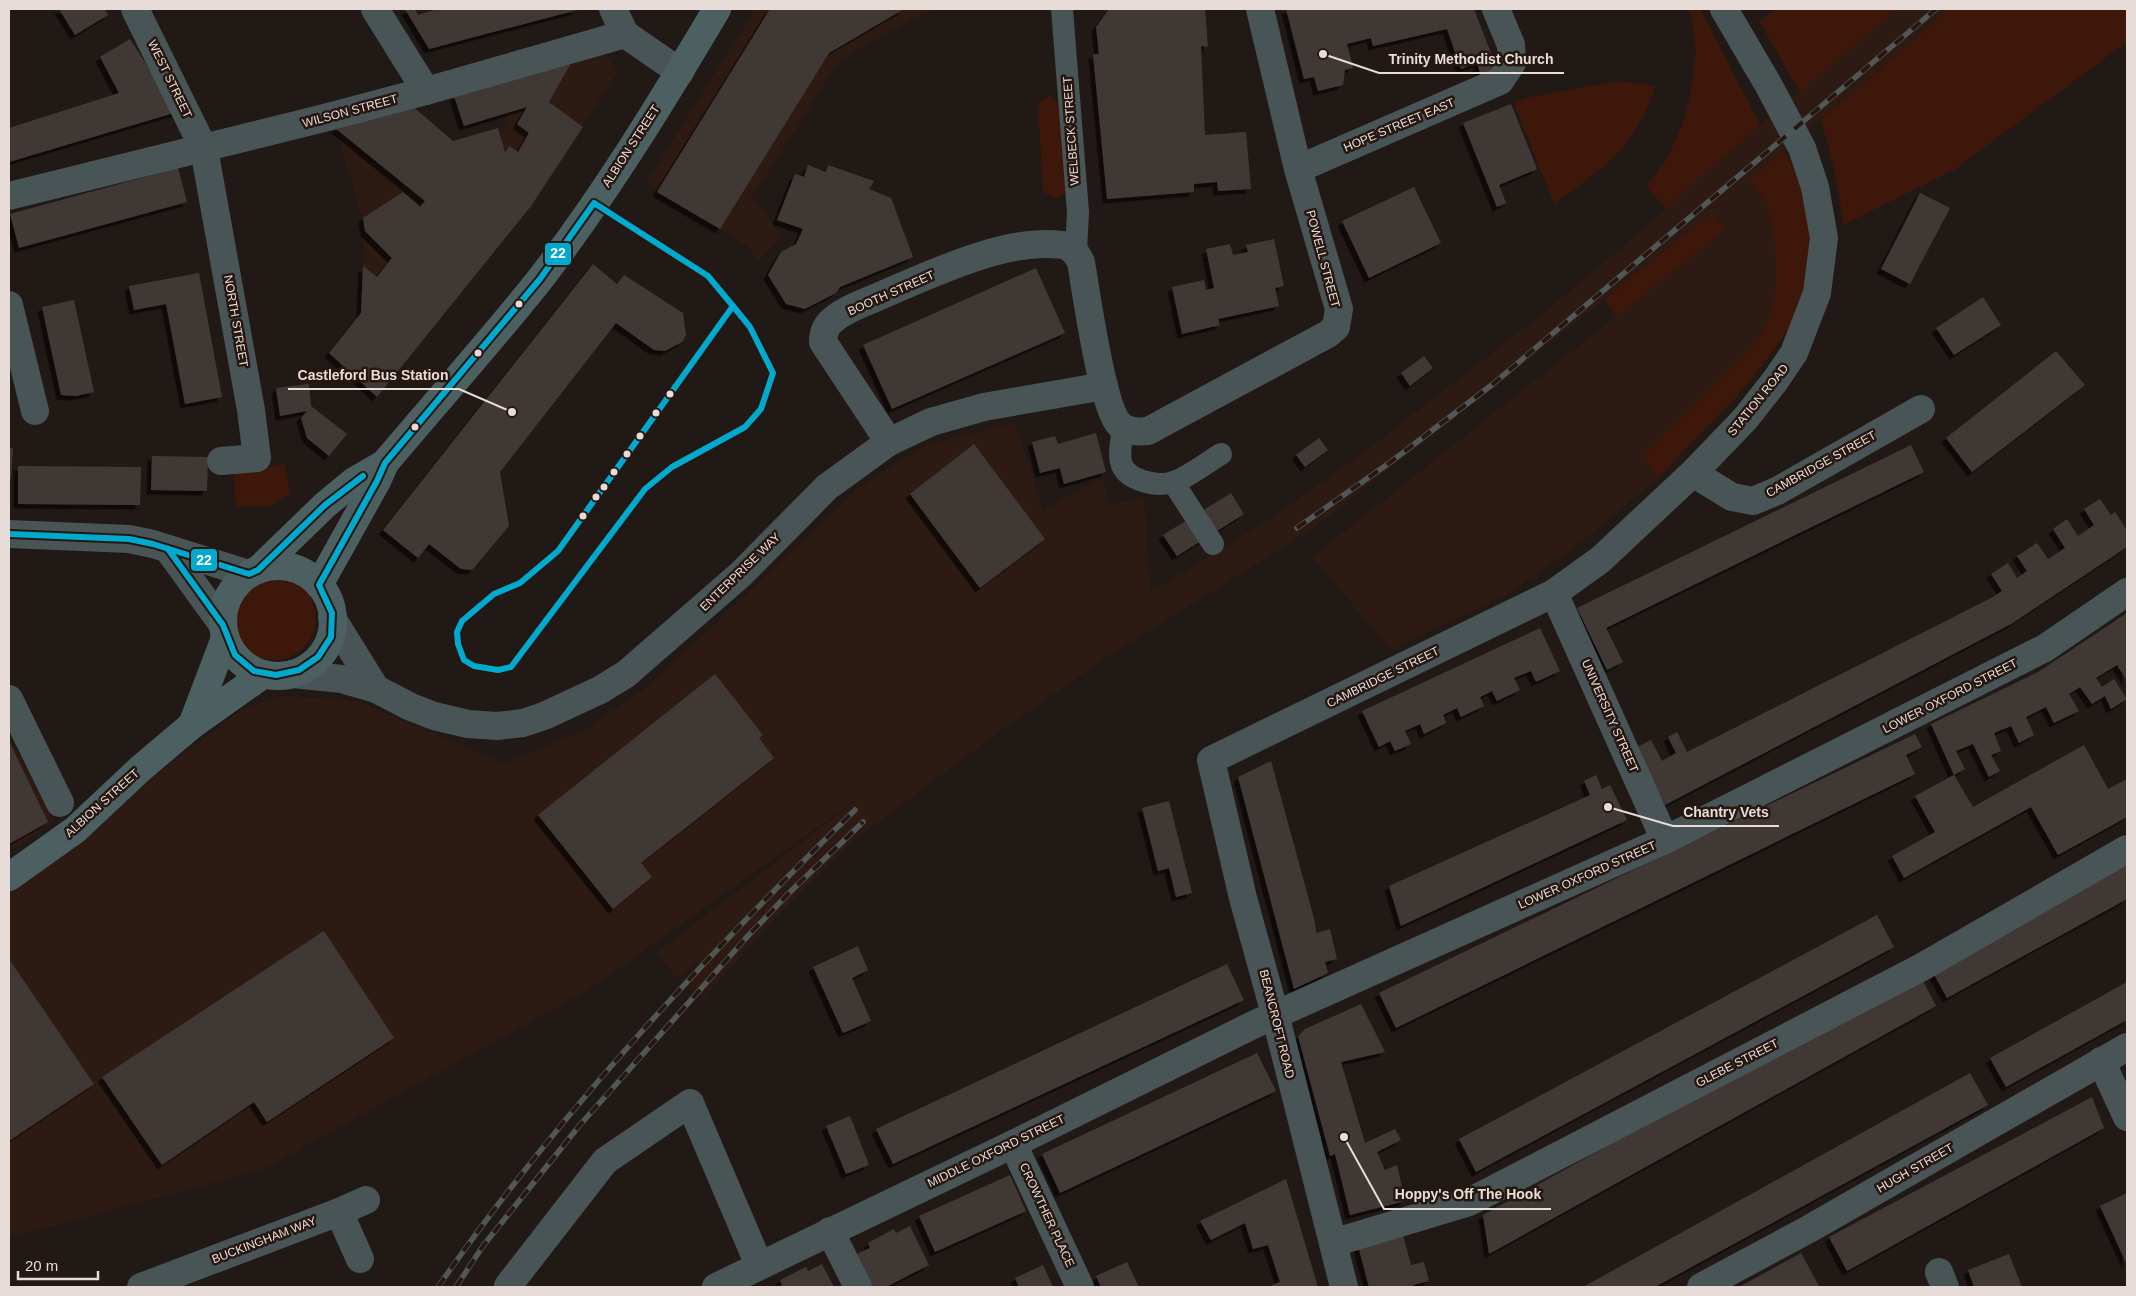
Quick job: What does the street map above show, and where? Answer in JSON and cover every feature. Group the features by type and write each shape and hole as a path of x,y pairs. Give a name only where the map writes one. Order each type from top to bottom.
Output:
{"main road":[{"name":"ALBION STREET","path":"319,585 377,481 385,463 540,278 594,204 680,72 717,9"},
{"name":"ALBION STREET","path":"254,572 325,505 354,481 385,463"},
{"path":"192,725 224,631 224,610 229,596 238,584 254,572 266,567 284,566 300,571 319,585 326,594 332,610 332,628 328,644 318,659 306,668 293,674 279,676 264,674 247,667 234,654 224,631"},
{"name":"ALBION STREET","path":"9,877 75,830 140,769 192,725 264,674"}],"street":[{"name":"WEST STREET","path":"135,9 204,149"},
{"path":"375,9 426,91"},
{"path":"612,9 625,34 680,72"},
{"name":"WELBECK STREET","path":"1062,9 1078,212 1076,252 1081,262 1104,386 1120,425"},
{"name":"POWELL STREET","path":"1120,425 1133,432 1148,431 1328,334 1336,327 1339,309 1298,168 1260,9"},
{"name":"HOPE STREET EAST","path":"1298,168 1500,81 1512,63 1510,45 1496,9"},
{"name":"STATION ROAD","path":"1554,593 1600,560 1693,473 1746,419 1794,354 1817,293 1824,238 1815,187 1802,148 1770,86 1724,9"},
{"name":"WILSON STREET","path":"9,196 204,149 426,91 625,34"},
{"name":"NORTH STREET","path":"204,149 252,410 257,458 221,461"},
{"name":"BOOTH STREET","path":"889,442 823,342 823,332 834,319 908,284 995,251 1031,245 1064,244 1076,252"},
{"path":"9,305 34,411"},
{"name":"ENTERPRISE WAY","path":"293,674 342,679 376,689 411,708 468,724 497,726 523,723 544,716 600,690 626,674 741,574 827,487 889,442 932,422 984,407 1104,386"},
{"name":"CAMBRIDGE STREET","path":"1693,473 1732,497 1753,501 1777,491 1921,409"},
{"path":"1120,425 1120,458 1124,470 1130,477 1152,484 1173,482 1221,454"},
{"path":"1173,482 1213,544"},
{"path":"9,534 129,539 254,572"},
{"path":"168,549 224,631"},
{"name":"LOWER OXFORD STREET","path":"1275,1014 1665,840 2046,648 2127,592"},
{"name":"CAMBRIDGE STREET","path":"1211,760 1554,593"},
{"name":"UNIVERSITY STREET","path":"1554,593 1665,840"},
{"name":"ENTERPRISE WAY","path":"332,618 376,689"},
{"path":"9,699 60,803"},
{"name":"BEANCROFT ROAD","path":"1211,760 1243,898 1275,1014 1344,1287"},
{"name":"GLEBE STREET","path":"1333,1243 1469,1202 1922,967 2127,849"},
{"name":"MIDDLE OXFORD STREET","path":"716,1287 1014,1144 1275,1014"},
{"name":"HUGH STREET","path":"1701,1287 1809,1229 2127,1047"},
{"path":"2101,1061 2127,1117"},
{"path":"508,1286 605,1161 690,1102 759,1265"},
{"name":"CROWTHER PLACE","path":"1014,1144 1080,1287"},
{"name":"BUCKINGHAM WAY","path":"141,1287 366,1200"},
{"path":"339,1212 360,1259"},
{"path":"830,1231 858,1287"}],"shaded area":[{"path":"755,9 937,9 925,13 841,59 751,198 766,211 781,239 757,262 750,248 646,183"},
{"path":"1690,9 1700,9 1760,124 1666,209 1646,186 1666,160 1683,124 1692,86 1696,49"},
{"path":"1778,9 1897,9 1800,92 1759,21"},
{"path":"1897,9 1950,9 1784,151 1803,186 1769,357 1736,397 1659,477 1576,547 1508,594 1391,650 1312,557 1726,229 1712,213 1501,382 1308,532 1109,656 998,733 848,845 781,912 705,996 682,984 703,956 678,979 656,953 877,785 590,989 264,1169 9,1238 9,885 245,707 286,696 357,701 504,763 583,731 651,684 862,485 926,445 1015,422 1043,510 1102,478 1109,504 1144,498 1150,590 1171,580 1266,521 1355,459 1550,308 1666,209 1760,124"},
{"path":"1950,9 2127,9 2127,42 1954,170 1843,225 1835,172 1821,120"},
{"path":"605,54 618,71 531,206 377,397 329,353 361,313 365,231 363,218 335,128 411,105 453,141 509,125 506,114 527,107 527,76"},
{"path":"1618,81 1655,86 1638,126 1616,155 1554,204 1514,103 1525,98"},
{"path":"1049,96 1063,107 1068,192 1055,198 1043,192 1038,104"},
{"path":"1784,151 1803,186 1812,232 1808,279 1797,317 1769,357 1736,397 1659,477 1642,457 1752,349 1771,310 1776,284 1774,240 1766,202 1750,180"},
{"path":"1712,213 1726,229 1617,316 1604,300"},
{"path":"285,464 290,494 271,506 236,506 234,474"},
{"path":"274,576 290,579 304,588 313,602 316,618 313,634 304,648 290,657 274,660 258,657 244,648 235,634 232,618 235,602 244,588 258,579"},
{"path":"9,736 54,821 9,852"}],"building":[{"path":"59,9 105,9 108,15 75,35"},
{"path":"405,9 415,9 418,15 437,9 581,9 429,49"},
{"path":"770,9 904,9 829,53 720,229 657,192"},
{"path":"1109,9 1205,9 1208,47 1201,46 1205,135 1246,132 1251,189 1218,191 1217,182 1194,184 1194,192 1107,199 1093,54 1099,54 1096,27"},
{"path":"1286,9 1474,9 1494,61 1491,70 1481,76 1477,63 1461,69 1447,29 1373,46 1371,38 1347,44 1353,68 1345,70 1343,85 1318,91 1314,77 1304,79"},
{"path":"130,39 177,112 9,162 9,128 119,93 100,57"},
{"path":"571,63 549,102 583,127 531,206 377,397 329,353 361,313 363,266 377,277 392,258 365,231 363,218 403,192 420,207 425,201 335,128 411,105 453,141 498,128 505,152 510,146 518,152 529,133 517,124 527,107 464,126 454,96"},
{"path":"1511,104 1537,169 1499,185 1506,203 1497,207 1463,123"},
{"path":"808,165 826,172 828,165 874,181 869,189 891,198 913,257 840,287 836,293 805,309 786,304 768,275 781,252 796,244 803,229 777,220 795,174 804,177"},
{"path":"178,168 187,202 19,248 10,214"},
{"path":"1414,187 1441,243 1369,278 1342,221"},
{"path":"1920,193 1950,208 1910,284 1881,269"},
{"path":"1274,239 1284,286 1275,288 1279,306 1218,319 1220,325 1182,334 1172,287 1204,280 1206,290 1214,288 1206,249 1230,244 1233,255 1248,252 1246,245"},
{"path":"593,264 617,284 624,275 683,313 686,335 682,342 665,351 654,350 616,323 500,472 509,526 472,570 461,569 429,544 418,558 383,530"},
{"path":"1036,268 1065,333 892,409 863,345"},
{"path":"199,273 222,397 185,404 166,304 134,310 129,286"},
{"path":"1983,297 2001,325 1954,355 1936,328"},
{"path":"74,300 94,392 76,396 61,395 42,307"},
{"path":"2056,351 2085,385 1972,472 1946,438"},
{"path":"1424,356 1433,368 1410,386 1401,373"},
{"path":"309,384 311,406 347,434 329,456 307,438 301,418 307,411 280,416 276,388"},
{"path":"1096,433 1106,472 1064,484 1060,468 1040,473 1032,442 1055,436 1058,444"},
{"path":"1319,438 1328,450 1305,467 1296,455"},
{"path":"974,444 1045,539 980,588 910,494"},
{"path":"1911,445 1924,472 1606,628 1623,662 1607,670 1577,608"},
{"path":"9,448 13,448 11,479 9,479"},
{"path":"152,456 208,457 207,491 151,490"},
{"path":"18,466 141,467 140,505 18,504"},
{"path":"1231,493 1244,514 1177,556 1163,535"},
{"path":"2100,499 2111,515 2115,512 2127,530 2127,547 2011,624 1665,805 1635,748 1651,740 1662,761 1676,753 1668,737 1677,732 1687,752 1993,597 2002,591 1991,574 2008,563 2017,578 2027,571 2017,556 2037,543 2048,559 2065,548 2053,529 2067,519 2078,536 2094,525 2084,509"},
{"path":"2127,613 2127,681 2117,665 2096,678 2102,687 2114,679 2127,699 2111,709 2105,696 2092,704 2080,687 2069,694 2079,711 2054,723 2046,707 2026,717 2034,735 2019,743 2011,726 1994,733 2001,751 1991,755 2000,771 1989,777 1973,744 1956,751 1965,769 1954,775 1931,724 2038,672"},
{"path":"1540,628 1560,671 1536,682 1531,671 1514,678 1520,690 1497,701 1492,691 1480,697 1484,706 1461,717 1457,708 1443,715 1446,723 1424,734 1420,724 1405,731 1411,744 1395,751 1390,741 1379,747 1362,711"},
{"path":"715,674 763,735 759,738 774,758 641,863 652,877 613,909 538,815"},
{"path":"1915,734 1922,747 1906,755 1915,774 1396,1028 1379,993"},
{"path":"9,741 48,822 9,844"},
{"path":"2084,745 2108,789 2127,779 2127,817 2058,855 2031,807 1904,878 1892,856 1935,832 1915,796 1954,775 1973,807"},
{"path":"1271,761 1315,922 1316,933 1330,929 1337,959 1325,962 1328,973 1294,989 1238,777"},
{"path":"1596,775 1602,789 1610,785 1627,820 1401,926 1389,886 1590,795 1584,781"},
{"path":"1169,801 1192,893 1176,897 1169,868 1158,871 1142,808"},
{"path":"2127,862 2127,899 1947,998 1931,969"},
{"path":"1877,915 1894,947 1476,1172 1459,1139"},
{"path":"324,931 394,1038 267,1122 254,1102 162,1165 102,1077"},
{"path":"858,946 868,970 852,978 871,1021 843,1033 813,967"},
{"path":"9,959 94,1084 9,1141"},
{"path":"1227,964 1244,1000 893,1164 876,1129"},
{"path":"1919,973 1936,1006 1489,1254 1483,1215"},
{"path":"2127,982 2127,1020 2006,1087 1990,1058"},
{"path":"1361,1004 1385,1052 1341,1062 1365,1143 1395,1129 1401,1140 1377,1152 1385,1170 1397,1165 1405,1201 1350,1215 1335,1154 1330,1156 1298,1036 1305,1029"},
{"path":"1257,1053 1276,1091 1060,1193 1042,1154"},
{"path":"1970,1073 1988,1105 1655,1287 1583,1287"},
{"path":"2092,1097 2104,1128 1847,1271 1829,1237"},
{"path":"850,1116 869,1165 846,1174 826,1126"},
{"path":"1010,1175 1026,1211 935,1252 919,1216"},
{"path":"1286,1179 1318,1287 1273,1287 1272,1285 1280,1282 1268,1245 1253,1249 1245,1223 1211,1240 1200,1221"},
{"path":"2127,1193 2127,1265 2100,1206"},
{"path":"910,1226 929,1265 886,1287 873,1287 857,1254 870,1248 868,1243 894,1229 896,1233"},
{"path":"1403,1235 1411,1265 1424,1262 1429,1281 1413,1285 1414,1287 1369,1287 1358,1246"},
{"path":"1801,1253 1819,1286 1739,1287"},
{"path":"2009,1254 2022,1287 1974,1287 1968,1270"},
{"path":"1127,1262 1139,1287 1101,1287 1096,1276"},
{"path":"822,1264 834,1287 777,1287 782,1285 780,1280 806,1267 808,1271"},
{"path":"1043,1265 1053,1287 1019,1287 1015,1278"}],"railway":[{"path":"1297,528 1392,461 1493,384 1936,9"},
{"path":"438,1287 532,1160 635,1039 744,922 855,810"},
{"path":"456,1287 483,1246 579,1126 746,938 789,893 863,822"}],"transit line":[{"name":"22","path":"168,549 223,625 235,655 254,671 276,675 299,670 318,657 331,637 332,613 319,585 377,481 385,463 540,279 594,203 708,276 733,306"},
{"name":"22","path":"733,306 750,327 773,373 761,409 745,427 672,467 645,489 511,667 498,670 474,666 464,660 458,644 457,632 462,621 494,594 520,583 558,551 733,306"},
{"name":"22","path":"9,534 129,539 153,544 249,574 258,570 325,505 363,476"}],"place":[{"name":"Trinity Methodist Church","path":"1323,54"},
{"name":"Castleford Bus Station","path":"512,412"},
{"name":"Chantry Vets","path":"1608,807"},
{"name":"Hoppy's Off The Hook","path":"1344,1137"}]}
